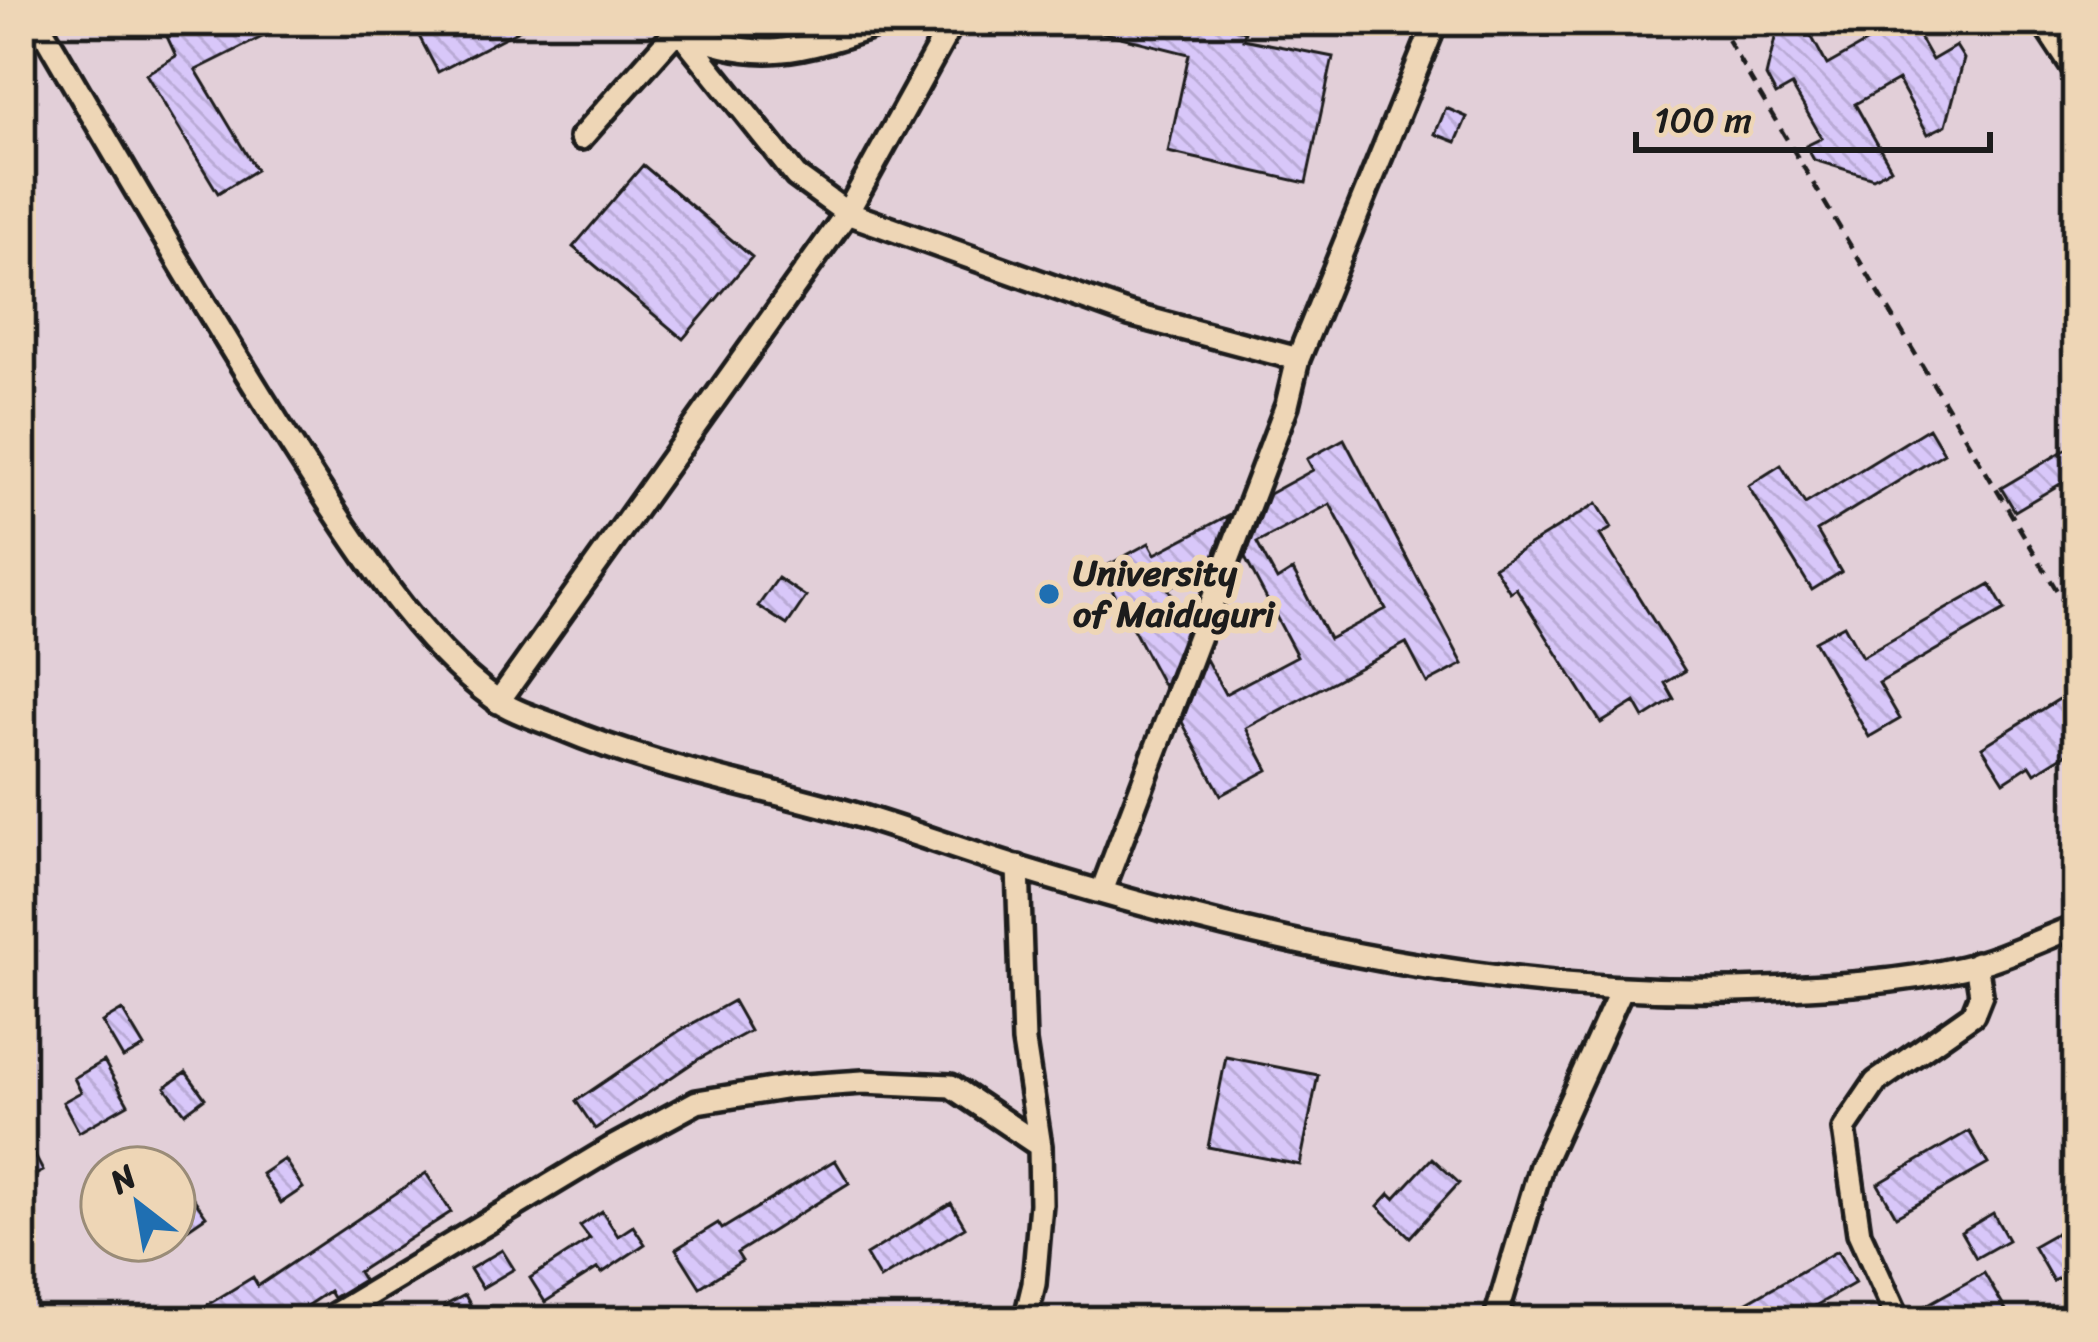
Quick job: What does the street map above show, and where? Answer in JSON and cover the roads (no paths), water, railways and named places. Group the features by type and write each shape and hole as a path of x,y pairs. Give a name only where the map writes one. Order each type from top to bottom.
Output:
{"street":[{"path":"675,25 716,47 759,52 812,47 890,21"},
{"path":"498,702 847,213 953,21"},
{"path":"1102,891 1287,405 1298,359 1436,21"},
{"path":"2042,21 2077,74"},
{"path":"581,138 675,25"},
{"path":"675,25 796,176 847,213 1129,314 1298,359"},
{"path":"38,28 212,319 332,508 435,647 498,702 574,734 707,779 836,809 1102,891 1352,954 1514,980 1699,992 1860,984 1976,963 2077,926"},
{"path":"1018,868 1024,1042 1040,1146 1041,1204 1034,1284 1025,1321"},
{"path":"1899,1321 1859,1233 1844,1129 1876,1082 1973,1014 1981,994 1976,963"},
{"path":"1495,1321 1541,1166 1621,990"},
{"path":"324,1321 610,1148 697,1102 790,1087 863,1082 951,1086 1040,1146"}],"place":[{"name":"University of Maiduguri","path":"1049,594"}]}
